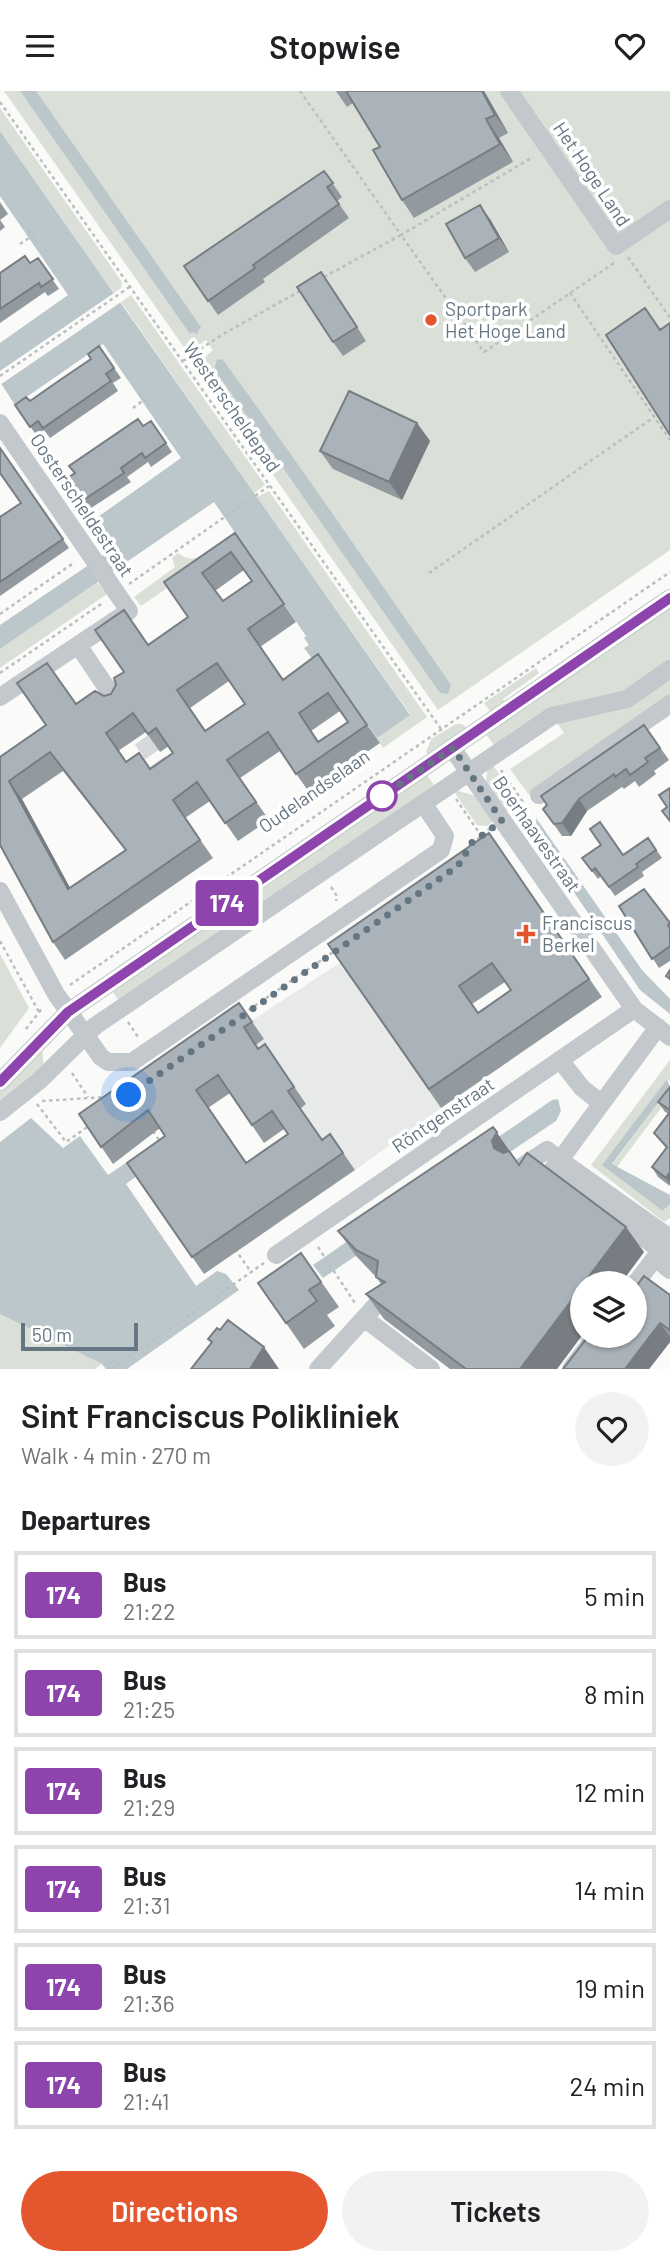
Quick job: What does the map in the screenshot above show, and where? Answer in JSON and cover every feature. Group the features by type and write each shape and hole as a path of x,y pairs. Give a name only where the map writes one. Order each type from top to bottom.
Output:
{"street":[{"name":"Het Hoge Land","path":"509,91 619,254"},
{"path":"619,254 670,209"},
{"name":"Oosterscheldestraat","path":"0,423 129,611 78,645"},
{"path":"0,1082 68,1012 670,598"},
{"path":"0,697 78,645 117,703"},
{"path":"0,1112 39,1081 84,1035 552,716 627,699 670,669"},
{"path":"539,795 668,711"},
{"name":"Boerhaavestraat","path":"453,748 634,1009 664,1032"},
{"path":"0,891 56,994 84,1035 108,1062 132,1062 441,850 445,836 423,803"},
{"name":"Röntgenstraat","path":"276,1255 634,1009"},
{"path":"664,1032 601,1103 552,1170 667,1242"},
{"path":"560,1060 582,1088 601,1103"},
{"path":"521,1167 547,1150 560,1160"},
{"path":"667,1242 664,1265 670,1270"},
{"path":"645,1271 667,1242"},
{"path":"318,1369 386,1294"},
{"path":"364,1318 431,1369"},
{"path":"571,1369 587,1348"}],"path":[{"path":"300,91 484,352 569,293 619,254 670,318"},
{"name":"Westerscheldepad","path":"0,102 441,729"},
{"path":"320,280 548,148"},
{"path":"28,230 37,242"},
{"path":"20,244 31,237"},
{"path":"0,376 131,286"},
{"path":"183,361 309,286"},
{"path":"569,293 670,440"},
{"path":"240,325 244,332"},
{"path":"140,393 149,406"},
{"path":"133,408 143,400"},
{"path":"429,573 654,417"},
{"path":"218,521 269,486"},
{"path":"0,614 89,553"},
{"name":"Oudelandselaan","path":"21,1036 56,994 670,572"},
{"path":"467,849 474,840 539,795"},
{"path":"321,871 346,916"},
{"path":"0,941 39,1013"},
{"path":"240,1017 340,948"},
{"path":"27,1110 36,1103 115,1096"},
{"path":"36,1103 66,1142 95,1121"},
{"path":"145,1121 168,1153"},
{"path":"112,1369 251,1272 228,1240"},
{"path":"321,1251 364,1318"}],"shaded area":[{"name":"Sportpark Het Hoge Land","path":"4,91 20,91 191,334 194,332 32,91 670,91 670,550 438,710 196,365 213,350 206,340 188,353","holes":["217,359 443,695 214,369"]},
{"path":"20,91 36,91 201,327 196,335 194,332 190,334"},
{"path":"0,108 122,282 121,288 114,293 0,131"},
{"path":"0,131 410,715 377,738 324,661 317,665 304,648 309,645 304,638 306,636 214,502 0,649 0,625 108,552 110,542 95,519 181,458 103,344 15,405 0,382 0,343 68,295 0,196"},
{"path":"131,295 265,485 254,493 121,302"},
{"path":"217,359 223,360 395,603 451,685 448,694 440,693 214,369"},
{"path":"269,491 427,717 383,748 377,738 410,714 257,497"},
{"path":"230,536 234,542 141,606 134,597 175,567 172,558 178,553 191,559 198,558"},
{"path":"97,582 107,594 0,668 0,649"},
{"path":"670,602 670,663 627,692 496,748 483,730"},
{"path":"536,668 539,673 503,699 506,705 492,714 484,703"},
{"path":"670,675 670,699 529,795 510,769 564,733 558,724"},
{"path":"456,724 462,724 469,730 430,757 426,752 431,739"},
{"path":"492,764 516,797 513,806 504,812 487,782 486,776"},
{"path":"425,772 436,788 120,1003 111,989"},
{"path":"452,789 476,796 494,821 487,826 477,825"},
{"path":"536,818 642,970 670,999 670,1014 640,990 538,839"},
{"path":"0,954 29,1008 0,1048"},
{"path":"341,962 441,1108 355,1170 342,1152 334,1158 300,1109 306,1105 256,1045 264,1039 251,1021"},
{"path":"42,1049 44,1067 0,1107 0,1089"},
{"path":"670,1060 670,1081 667,1079 603,1165 664,1211 670,1204 670,1218 664,1222 591,1165"},
{"path":"667,1079 670,1087 612,1164 670,1195 670,1204 663,1211 602,1165"},
{"path":"670,1087 670,1096 617,1167 612,1165"},
{"path":"558,1099 561,1111 556,1121 323,1278 313,1265 552,1100"},
{"path":"31,1118 63,1148 80,1136 108,1175 145,1150 141,1173 126,1184 196,1286 217,1271 226,1274 239,1290 127,1369 106,1369 102,1364 0,1314 0,1142"},
{"path":"0,1314 102,1364 95,1369 0,1369"}],"pier":[{"path":"117,291 124,300 0,385 0,371"}],"building":[{"path":"346,91 482,91 495,115 486,119 500,144 402,200 373,150 380,147"},
{"path":"324,171 333,183 327,187 339,204 253,265 255,268 208,301 184,266"},
{"path":"480,205 499,238 465,258 446,224"},
{"path":"25,256 30,263 38,258 53,279 41,287 39,283 0,309 0,273"},
{"path":"321,272 357,327 333,342 297,287"},
{"path":"645,308 660,330 670,323 670,435 606,335"},
{"path":"99,346 114,368 106,374 111,381 43,428 38,421 30,427 15,405 26,397 30,401 91,359 88,354"},
{"path":"349,391 417,423 389,482 320,451"},
{"path":"138,419 143,426 151,421 166,443 145,458 142,453 121,468 124,473 82,501 66,479 75,473 69,466"},
{"path":"0,448 63,539 0,582 0,517 21,503 0,473"},
{"path":"235,533 284,604 248,629 283,680 318,654 367,725 296,774 268,732 227,760 256,802 225,823 197,782 173,800 200,840 53,942 0,845 0,757 46,725 17,683 47,663 76,704 95,691 104,696 111,694 116,685 114,678 124,672 95,630 124,610 148,645 188,617 164,582","holes":["231,552 252,581 223,601 202,573","217,663 245,704 205,731 177,690","328,693 348,722 318,742 299,713","133,713 148,734 156,728 173,753 150,769 139,753 126,762 106,733","50,752 126,850 68,889 9,781"]},
{"path":"644,725 660,748 645,758 648,762 630,775 626,769 615,777 614,774 579,799 562,823 554,824 543,809 547,805 541,796"},
{"path":"670,788 670,821 662,811 667,807 659,795"},
{"path":"600,822 623,855 648,838 656,850 636,864 638,867 609,887 595,868 592,871 582,858 601,845 590,829"},
{"path":"489,833 589,979 429,1089 328,944","holes":["492,963 511,990 478,1013 459,986"]},
{"path":"644,889 670,923 670,946 652,959 619,906"},
{"path":"239,1003 252,1022 244,1027 258,1049 265,1044 294,1087 288,1091 322,1140 330,1134 343,1153 192,1257 127,1163 165,1136 148,1110 101,1147 79,1114","holes":["218,1075 252,1125 272,1111 288,1134 246,1163 196,1090"]},
{"path":"670,1087 670,1110 658,1102"},
{"path":"670,1112 670,1172 666,1178 652,1167 667,1147 654,1133"},
{"path":"493,1127 497,1132 492,1141 494,1148 503,1153 509,1151 519,1165 527,1153 626,1227 593,1271 570,1271 570,1302 520,1369 466,1369 366,1294 385,1282 376,1277 378,1261 356,1250 338,1231"},
{"path":"301,1253 321,1282 309,1290 317,1301 286,1323 258,1283"},
{"path":"647,1278 670,1295 670,1330 660,1323 647,1340"},
{"path":"228,1320 264,1347 250,1369 191,1369 212,1342 208,1339"},
{"path":"579,1348 641,1348 625,1369 563,1369"}],"tunnel":[{"path":"127,717 165,772"}],"bus line":[{"name":"174","path":"0,1082 68,1012 670,598"}],"place":[{"name":"Sportpark Het Hoge Land","path":"431,320"},
{"name":"Franciscus Berkel","path":"526,934"}],"route":[{"path":"129,1095 455,868 462,861 470,844 502,821 453,748 382,796"}]}
